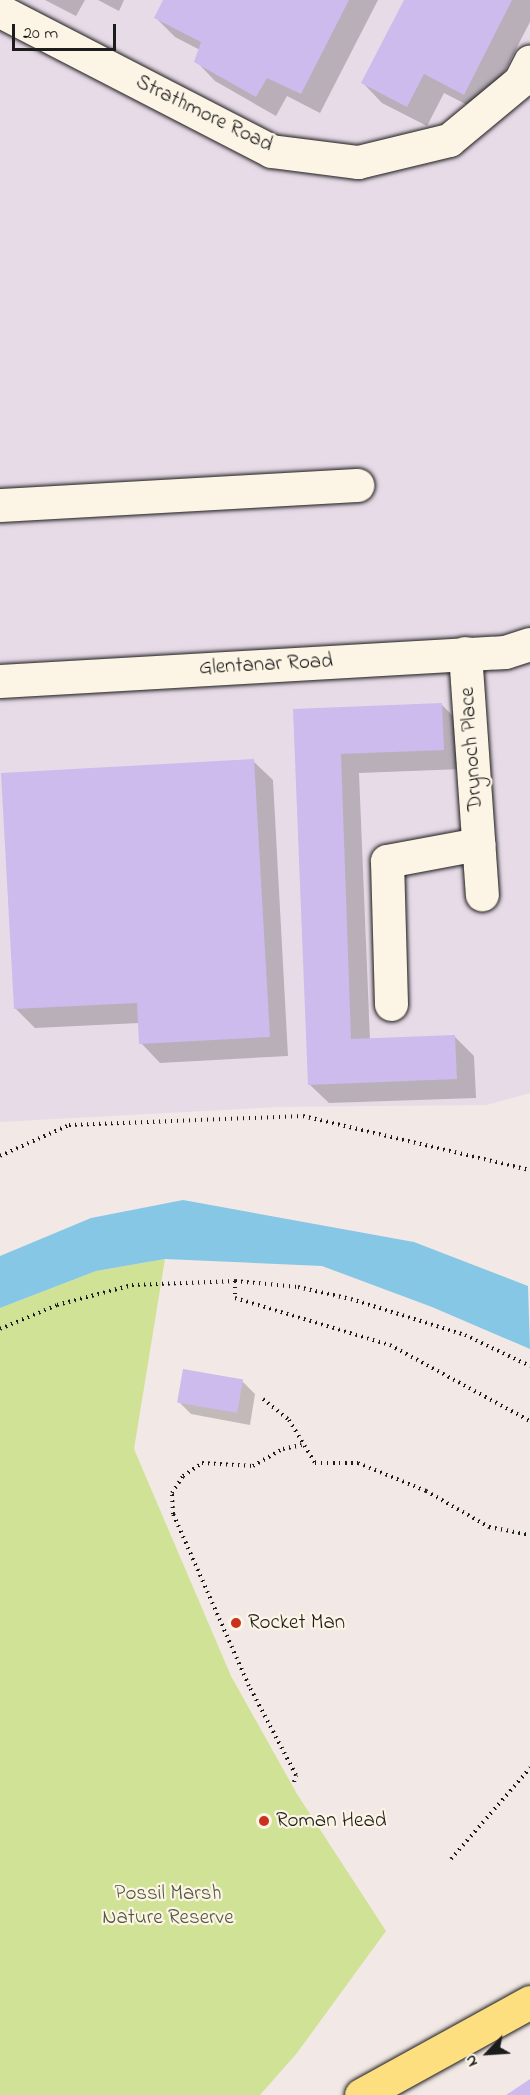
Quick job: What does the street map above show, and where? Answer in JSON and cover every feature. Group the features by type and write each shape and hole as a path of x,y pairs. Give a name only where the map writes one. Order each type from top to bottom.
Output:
{"main road":[{"path":"361,2095 530,2002"}],"street":[{"name":"Strathmore Road","path":"0,11 272,150 358,162 449,140 520,81 530,61"},
{"path":"0,505 357,485"},
{"name":"Glentanar Road","path":"0,681 505,652 530,644"},
{"name":"Drynoch Place","path":"465,653 482,894"},
{"path":"391,1004 387,861 478,844"}],"path":[{"path":"0,1156 69,1125 303,1116 530,1170"},
{"path":"235,1281 235,1298 390,1345 530,1421"},
{"path":"0,1329 57,1305 132,1284 235,1281 298,1287 351,1299 465,1335 530,1366"},
{"path":"263,1399 289,1420 302,1445 315,1463 358,1463 426,1491 489,1527 530,1535"},
{"path":"294,1782 296,1775 249,1686 173,1514 172,1493 183,1476 202,1463 253,1466 283,1449 302,1445"},
{"path":"451,1858 530,1768"}],"shaded area":[{"path":"0,0 530,0 530,1093 487,1105 277,1107 0,1122"}],"green space":[{"name":"Possil Marsh Nature Reserve","path":"165,1259 134,1449 231,1676 297,1794 386,1931 297,2053 260,2095 0,2095 0,1308 96,1271"}],"water":[{"path":"183,1200 414,1242 528,1286 530,1349 432,1307 322,1266 165,1259 96,1271 0,1308 0,1256 91,1218"}],"building":[{"path":"163,0 349,0 301,94 267,78 256,97 194,62 201,42 154,18"},
{"path":"404,0 512,0 464,95 424,74 407,107 361,83"},
{"path":"442,703 444,750 341,754 351,1039 455,1035 457,1079 308,1085 293,709"},
{"path":"254,759 270,1037 139,1044 137,1003 14,1009 1,773"},
{"path":"183,1369 243,1380 237,1413 177,1402"},
{"path":"530,2079 530,2095 506,2095"}],"place":[{"name":"Rocket Man","path":"236,1623"},
{"name":"Roman Head","path":"264,1821"}]}
